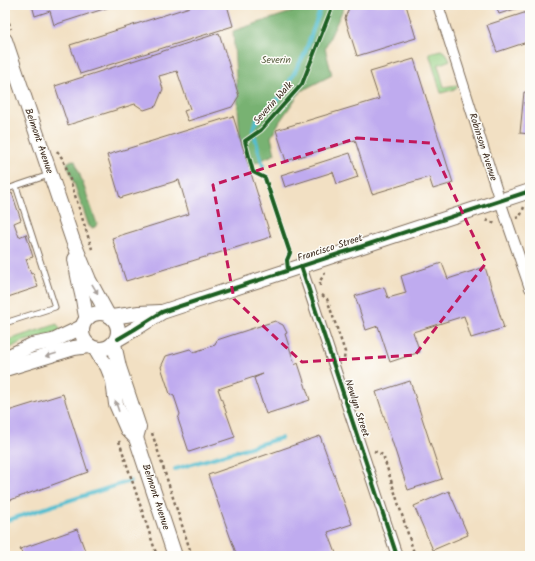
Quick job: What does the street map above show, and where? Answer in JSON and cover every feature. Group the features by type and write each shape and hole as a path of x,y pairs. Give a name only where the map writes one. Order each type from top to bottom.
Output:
{"main road":[{"name":"Belmont Avenue","path":"5,40 73,241 89,280 110,316"},
{"name":"Francisco Street","path":"116,341 162,312 530,191"},
{"name":"Belmont Avenue","path":"73,241 84,309 84,323"},
{"name":"Francisco Street","path":"110,316 162,312"},
{"path":"5,358 32,345 53,341 84,323 93,314 100,313 110,316 118,327 119,333 116,341 106,349 74,348 5,369"},
{"path":"84,323 82,334 84,341 93,348"},
{"name":"Belmont Avenue","path":"116,341 119,367 139,428 136,438"},
{"name":"Belmont Avenue","path":"93,348 107,366 113,381 116,404 126,429 136,438 176,556"}],"street":[{"name":"Robinson Avenue","path":"438,5 500,201 530,288"},
{"name":"Newlyn Street","path":"301,266 397,556"}],"lane":[{"path":"5,190 50,174"},
{"path":"5,323 55,307 16,186"}],"path":[{"path":"481,219 492,222 495,225 520,217 525,207"},
{"path":"330,270 325,272 320,281 319,293 327,299 345,352 344,365"},
{"path":"119,440 157,556"},
{"path":"369,449 383,455 415,556"}],"highlighted area":[{"path":"357,138 430,143 486,263 415,355 302,362 234,299 213,185"}],"green space":[{"name":"Severin","path":"303,5 345,5 325,48 332,75 301,91 280,121 271,137 275,154 242,169 233,31 298,10"},
{"path":"441,50 447,54 450,60 438,65 444,87 456,85 457,87 456,89 441,93 429,53"},
{"path":"72,160 75,161 97,224 92,228 89,226 67,163"},
{"path":"57,324 61,331 21,342 5,351 5,341"}],"building":[{"path":"32,5 116,5 54,25 50,11 35,16"},
{"path":"196,5 227,5 233,26 80,74 70,45"},
{"path":"359,5 406,5 416,38 357,56 345,18 349,8"},
{"path":"496,5 528,5 499,14"},
{"path":"530,11 530,41 497,52 487,25"},
{"path":"219,33 239,96 232,107 188,121 184,111 190,109 177,71 159,76 163,89 156,106 144,110 135,104 68,125 55,86"},
{"path":"414,59 453,183 433,189 429,177 372,194 355,140 286,161 276,130 379,99 370,72"},
{"path":"524,92 530,93 530,134 520,133"},
{"path":"233,116 271,237 126,281 112,238 189,214 179,180 120,198 107,155"},
{"path":"350,153 358,177 337,184 333,172 285,187 281,175"},
{"path":"12,193 21,220 14,223 19,237 26,234 33,257 26,259 31,274 33,273 38,287 5,298 5,196"},
{"path":"442,263 448,279 485,267 504,328 471,338 464,316 413,332 420,352 390,362 378,326 366,330 355,296 384,287 388,298 406,293 401,276"},
{"path":"275,321 283,325 287,333 285,334 295,365 298,363 310,400 266,414 254,378 263,374 218,389 235,437 189,452 178,419 180,414 174,396 170,394 161,367 166,356 190,349 194,352 215,345 217,340"},
{"path":"410,381 442,479 408,490 376,392"},
{"path":"63,394 88,472 5,502 5,412"},
{"path":"320,436 352,524 328,532 337,556 237,556 208,475"},
{"path":"449,491 468,535 433,550 414,506"},
{"path":"77,529 87,556 23,556 20,549"}],"waterway":[{"path":"263,166 253,130 257,119 282,95 304,55 322,5"},
{"path":"175,469 281,438"},
{"path":"5,521 130,481"}],"cycle path":[{"name":"Severin Walk","path":"288,270 287,260 290,253 265,178 253,172 245,141 261,130 302,84 333,5"},
{"path":"118,339 162,312 530,191"},
{"path":"301,266 397,556"}]}
